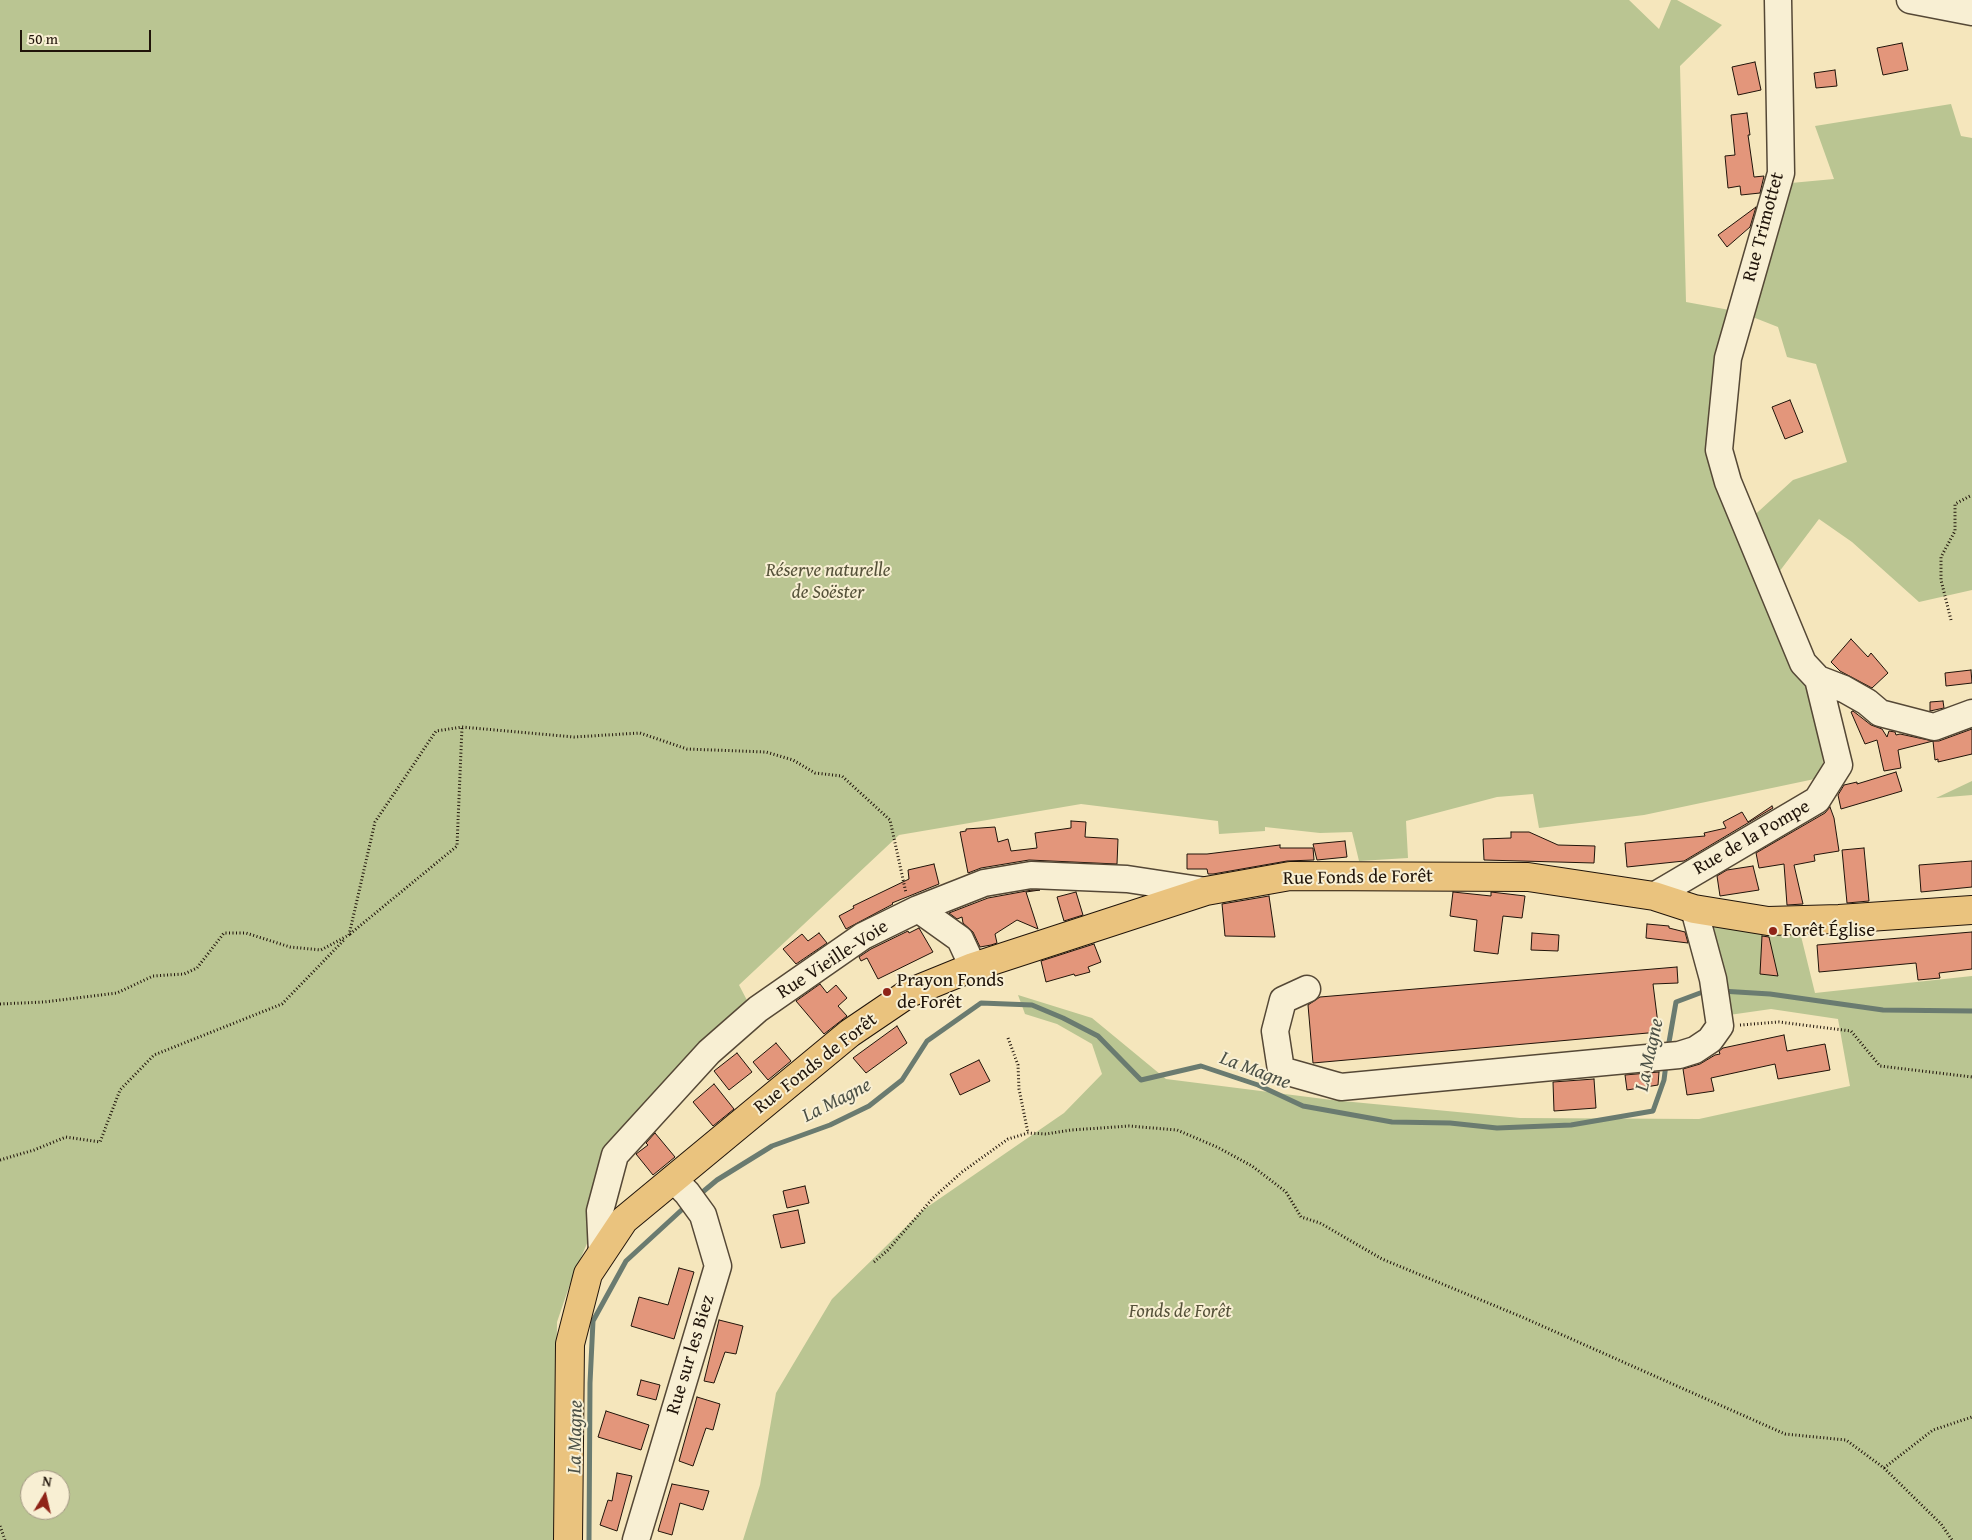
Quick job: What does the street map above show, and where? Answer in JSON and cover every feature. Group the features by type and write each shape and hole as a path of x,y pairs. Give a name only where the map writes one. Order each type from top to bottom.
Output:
{"main road":[{"name":"Rue Fonds de Forêt","path":"568,1540 570,1344 588,1274 624,1220 680,1186 850,1033 909,993 973,967 1206,891 1290,876 1528,877 1654,896 1694,909 1768,921 1839,919 1972,910"}],"street":[{"name":"Rue Trimottet","path":"1719,450 1728,358 1781,173 1778,0"},
{"path":"1910,0 1972,12"},
{"name":"Rue de la Pompe","path":"1719,450 1728,482 1803,663 1818,679 1844,689 1868,702 1880,713 1934,727 1972,713"},
{"name":"Rue de la Pompe","path":"1654,896 1817,800 1838,765 1818,679"},
{"name":"Rue Vieille-Voie","path":"602,1253 600,1211 615,1156 709,1052 758,1009 863,936 918,909 984,883 1031,875 1127,879 1206,891"},
{"path":"918,909 960,939 973,967"},
{"path":"1306,989 1283,1000 1275,1031 1281,1070 1341,1086 1669,1055 1695,1050 1710,1040 1716,1003 1694,909"},
{"name":"Rue sur les Biez","path":"636,1540 718,1266 704,1215 680,1186"}],"path":[{"path":"1951,620 1941,580 1941,557 1955,531 1955,504 1972,495"},
{"path":"0,1160 34,1150 66,1137 100,1142 120,1090 154,1055 282,1004 349,935 457,846 462,727"},
{"path":"0,1004 44,1002 117,993 153,976 184,974 197,968 224,933 246,933 290,947 322,950 349,935 375,822 436,731 462,727 574,737 640,733 687,749 766,752 793,760 815,773 842,776 890,820 903,885 909,902 918,909"},
{"path":"1716,1003 1779,1022 1851,1031 1880,1066 1972,1077"},
{"path":"1008,1038 1018,1065 1018,1089 1028,1133"},
{"path":"874,1262 888,1250 933,1198 962,1172 1008,1139 1028,1133 1046,1134 1071,1130 1129,1126 1177,1130 1217,1147 1252,1166 1286,1192 1302,1217 1320,1223 1382,1259 1522,1317 1785,1434 1846,1440 1884,1468 1941,1524 1952,1540"},
{"path":"1884,1468 1933,1430 1972,1417"},
{"path":"0,1526 5,1540"}],"green space":[{"name":"Réserve naturelle de Soëster","path":"0,0 1629,0 1659,29 1671,0 1677,0 1722,25 1680,66 1686,302 1735,311 1722,458 1819,709 1824,777 1644,815 1539,828 1533,794 1497,797 1406,821 1408,858 1359,861 1352,832 1320,833 1265,827 1265,831 1219,834 1218,821 1081,804 899,835 739,985 751,1008 610,1154 591,1234 571,1281 557,1322 554,1540 0,1540"},
{"path":"1951,104 1961,136 1972,138 1972,590 1919,602 1852,542 1819,519 1776,576 1748,521 1793,480 1847,462 1816,364 1787,357 1778,327 1750,316 1791,183 1834,179 1815,126"},
{"path":"1972,781 1972,795 1936,798"},
{"name":"Fonds de Forêt","path":"1707,924 1800,932 1815,993 1972,976 1972,1540 743,1540 760,1485 776,1393 832,1299 923,1210 1064,1113 1102,1074 1092,1044 1057,1024 1025,1014 1018,995 1092,1018 1166,1079 1332,1100 1520,1118 1699,1119 1850,1086 1838,1019 1771,1009 1729,1015"}],"building":[{"path":"1902,43 1908,70 1883,75 1877,48"},
{"path":"1755,62 1761,90 1738,95 1732,67"},
{"path":"1835,70 1837,86 1816,88 1814,73"},
{"path":"1747,113 1754,177 1764,176 1760,193 1741,195 1740,186 1728,188 1725,156 1735,155 1731,115"},
{"path":"1756,207 1750,227 1727,247 1718,235"},
{"path":"1790,400 1803,432 1785,439 1772,407"},
{"path":"1851,639 1868,657 1871,653 1888,673 1872,688 1840,671 1831,662"},
{"path":"1971,670 1972,683 1946,686 1945,673"},
{"path":"1943,701 1944,708 1930,711 1930,702"},
{"path":"1853,711 1871,725 1882,729 1887,737 1889,731 1895,732 1896,735 1900,734 1933,741 1898,750 1901,768 1884,771 1877,740 1865,744 1851,712"},
{"path":"1972,729 1972,754 1938,762 1938,759 1935,760 1933,741 1939,741"},
{"path":"1896,772 1902,791 1841,809 1838,795 1844,785 1857,782 1857,784"},
{"path":"1772,806 1773,808 1684,861 1627,867 1625,843 1705,836 1704,833 1726,828 1723,822 1742,812 1748,822"},
{"path":"1830,807 1834,818 1839,851 1814,855 1815,861 1794,865 1803,904 1787,905 1784,864 1759,868 1756,853 1825,813"},
{"path":"1071,821 1086,822 1085,837 1118,839 1117,864 1029,860 981,868 968,873 960,832 966,831 966,829 995,827 998,842 1008,839 1011,851 1037,848 1035,833 1071,828"},
{"path":"1511,832 1529,832 1558,845 1595,846 1594,863 1484,860 1483,839 1511,838"},
{"path":"1345,841 1347,857 1317,860 1313,844"},
{"path":"1280,845 1280,848 1313,848 1314,860 1287,861 1213,874 1208,874 1207,869 1187,869 1187,854 1207,854"},
{"path":"1864,848 1869,901 1847,903 1842,850"},
{"path":"1972,861 1972,887 1921,892 1919,865"},
{"path":"934,864 939,884 892,903 846,929 839,916 854,908 853,906 909,879 908,870"},
{"path":"1753,866 1759,890 1720,896 1717,876 1727,870"},
{"path":"1032,890 1040,890 1026,892 1038,929 1017,920 995,934 997,943 991,945 980,947 973,932 963,923 962,917 957,919 949,913 988,898"},
{"path":"1076,892 1083,915 1064,921 1057,897"},
{"path":"1453,892 1491,896 1491,892 1525,896 1522,918 1503,916 1498,954 1474,951 1477,920 1450,916"},
{"path":"1269,896 1275,937 1225,936 1222,904"},
{"path":"1647,924 1669,926 1669,928 1685,932 1688,943 1646,938"},
{"path":"919,928 933,952 878,979 867,958 861,961 859,957 871,949 908,931 909,933"},
{"path":"1972,932 1972,969 1939,973 1940,978 1918,980 1916,963 1819,972 1817,945"},
{"path":"819,933 827,943 796,964 783,949 802,934 808,941"},
{"path":"1532,933 1559,935 1558,951 1531,950"},
{"path":"1762,936 1769,937 1778,976 1760,974"},
{"path":"1094,944 1101,962 1088,967 1090,972 1075,976 1074,974 1046,982 1041,961"},
{"path":"1677,967 1678,983 1653,984 1659,1032 1313,1063 1308,1005 1320,997"},
{"path":"820,984 827,993 836,985 847,998 838,1006 847,1016 824,1034 796,1001"},
{"path":"897,1026 907,1043 866,1073 853,1058"},
{"path":"1784,1035 1787,1051 1825,1044 1830,1070 1778,1079 1775,1064 1711,1078 1714,1091 1687,1095 1683,1069 1700,1064 1720,1054 1719,1051 1723,1048"},
{"path":"776,1043 791,1061 768,1080 753,1062"},
{"path":"737,1053 752,1072 729,1090 714,1071"},
{"path":"979,1060 990,1081 960,1095 950,1074"},
{"path":"1659,1072 1658,1085 1627,1090 1625,1075"},
{"path":"1594,1079 1596,1108 1554,1111 1553,1082"},
{"path":"714,1084 734,1109 713,1126 693,1102"},
{"path":"655,1133 675,1157 653,1175 636,1154 648,1145 646,1143"},
{"path":"805,1186 809,1203 787,1208 783,1191"},
{"path":"798,1210 805,1243 781,1248 773,1215"},
{"path":"679,1268 694,1272 674,1339 631,1326 639,1297 668,1305"},
{"path":"719,1320 743,1326 736,1354 725,1352 714,1383 704,1381"},
{"path":"641,1380 660,1385 656,1400 637,1395"},
{"path":"697,1397 720,1404 713,1430 706,1428 693,1466 679,1461"},
{"path":"606,1411 649,1425 641,1450 598,1437"},
{"path":"617,1473 632,1476 617,1531 600,1525 608,1500 612,1501"},
{"path":"672,1484 709,1491 703,1510 680,1503 672,1535 658,1531"}],"waterway":[{"name":"La Magne","path":"1668,1048 1676,1002 1708,990"},
{"name":"La Magne","path":"1721,991 1770,994 1883,1010 1972,1011"},
{"name":"La Magne","path":"699,1195 717,1180 772,1146 830,1125 869,1106 902,1080 927,1041 981,1003 1032,1005 1063,1018 1098,1036 1141,1080 1201,1066 1258,1085 1303,1106 1392,1122 1450,1123 1497,1128 1571,1125 1653,1111 1664,1080 1666,1064"},
{"name":"La Magne","path":"589,1540 590,1383 593,1321 626,1261 687,1205"}],"place":[{"name":"Forêt Église","path":"1773,931"},
{"name":"Prayon Fonds de Forêt","path":"887,992"}]}
